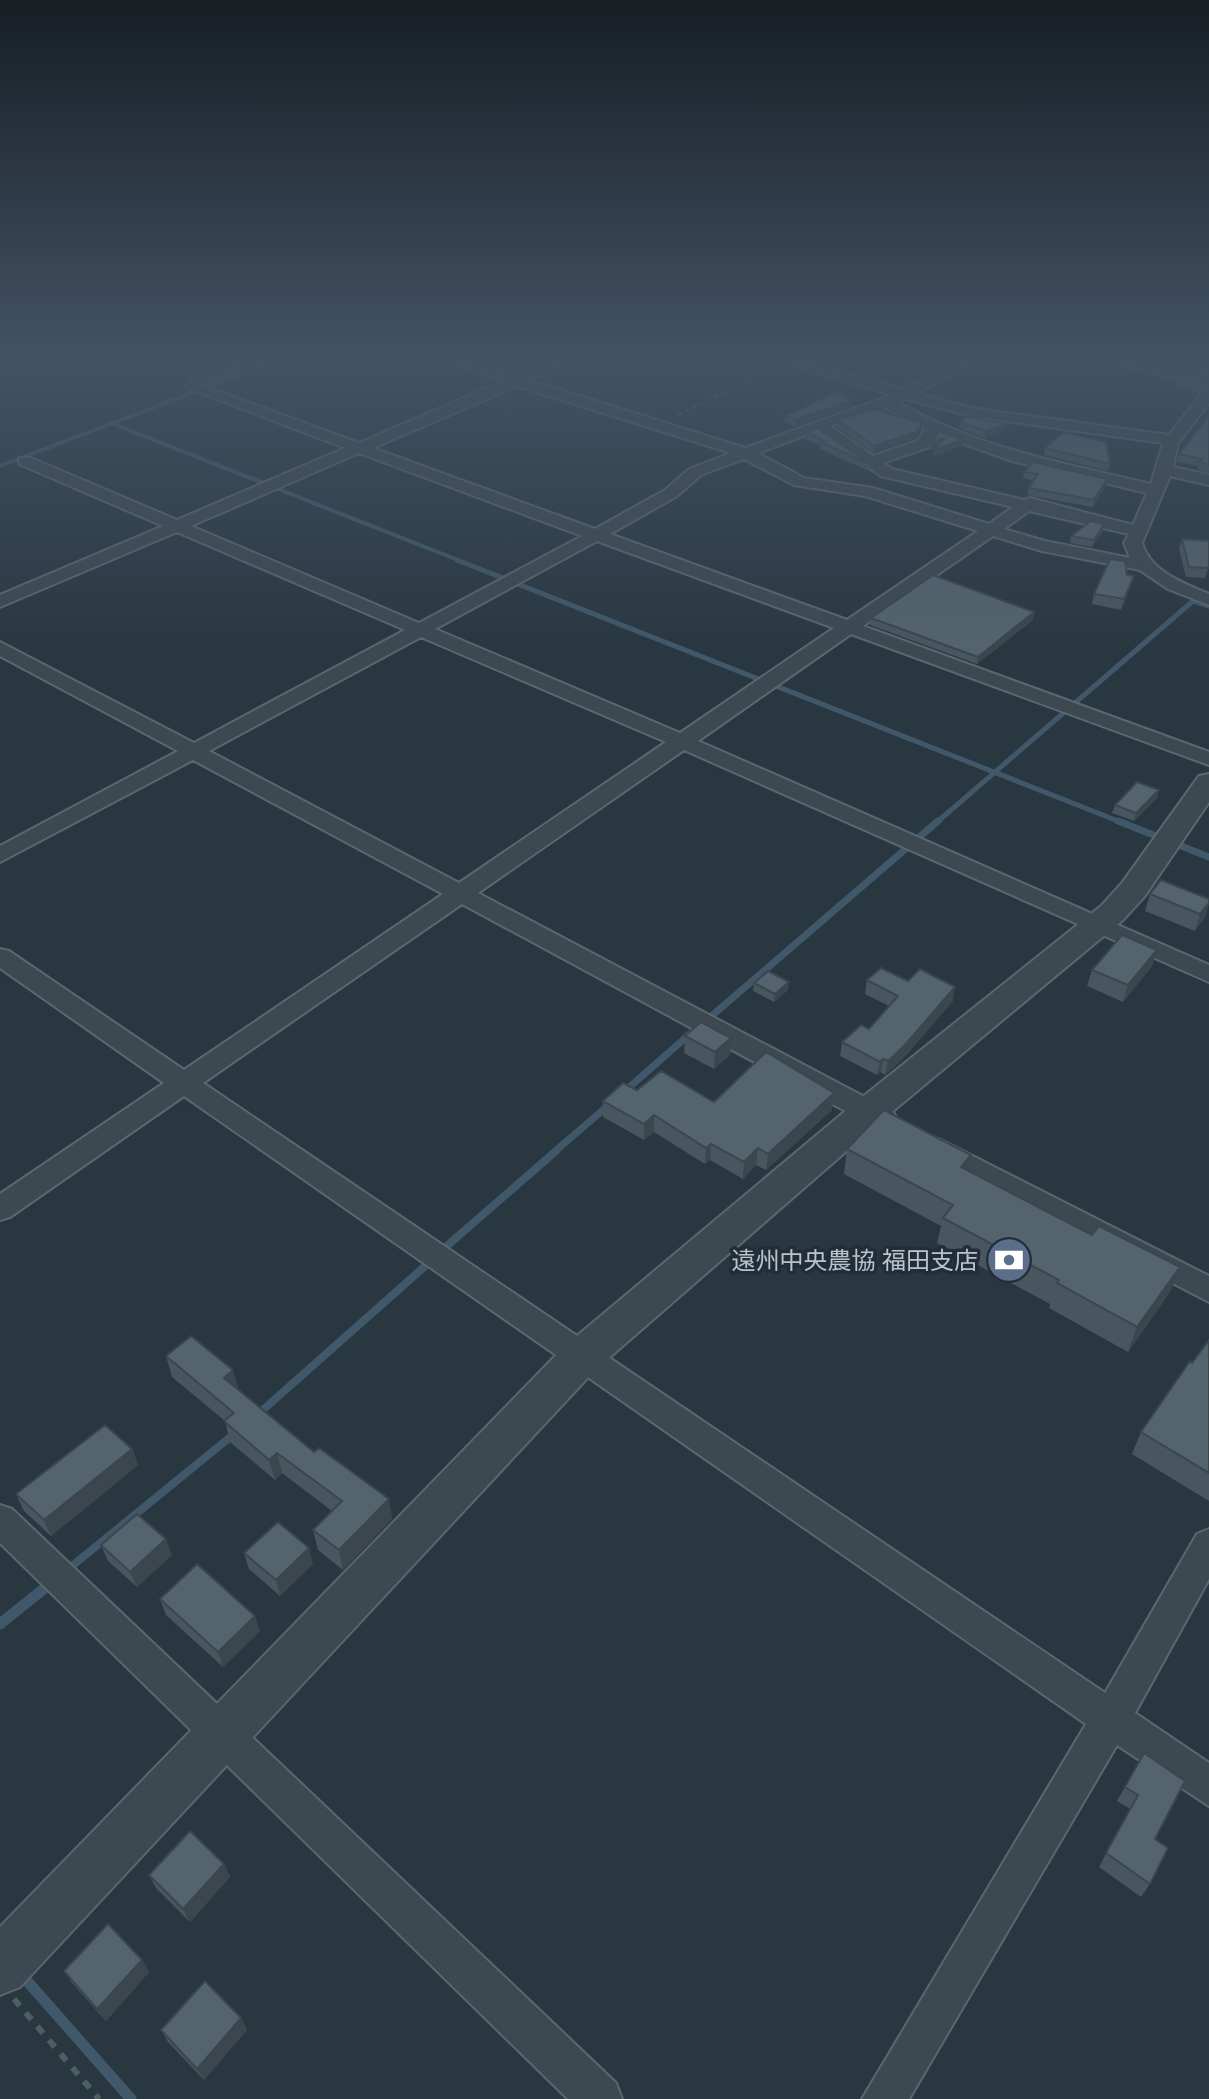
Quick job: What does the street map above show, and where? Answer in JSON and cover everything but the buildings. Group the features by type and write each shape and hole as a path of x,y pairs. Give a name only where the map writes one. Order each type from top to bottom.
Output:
{"street":[{"path":"0,602 348,453"},
{"path":"374,453 1209,759"},
{"path":"0,855 598,534 671,493 695,472 741,453"},
{"path":"745,453 800,482 867,491 1042,546 1145,566 1209,600"},
{"path":"859,453 887,473 1030,503 1138,531"},
{"path":"869,462 897,453"},
{"path":"1003,453 1156,490"},
{"path":"1145,566 1134,552 1133,543 1170,453"},
{"path":"25,461 681,741 1209,974"},
{"path":"1165,470 1209,480"},
{"path":"0,1209 1030,503"},
{"path":"0,648 868,1112 1209,1290"},
{"path":"5,1980 221,1734 580,1358 868,1112 1097,925 1133,890 1209,782"},
{"path":"0,957 580,1358 1209,1786"},
{"path":"0,1520 600,2099"},
{"path":"884,2099 1111,1719 1209,1545"}],"path":[{"path":"5,1980 99,2099"}],"waterway":[{"path":"0,466 34,453"},
{"path":"187,453 463,562"},
{"path":"457,560 995,772"},
{"path":"995,772 1193,601 1209,606"},
{"path":"936,823 995,772"},
{"path":"995,772 1123,823"},
{"path":"707,1020 938,821"},
{"path":"1118,821 1209,857"},
{"path":"625,1091 691,1033"},
{"path":"553,1153 610,1104"},
{"path":"441,1251 556,1151"},
{"path":"256,1416 432,1260"},
{"path":"67,1570 234,1434"},
{"path":"0,1624 51,1583"},
{"path":"20,1973 131,2099"}],"place":[{"name":"遠州中央農協 福田支店","path":"1009,1260"}]}
